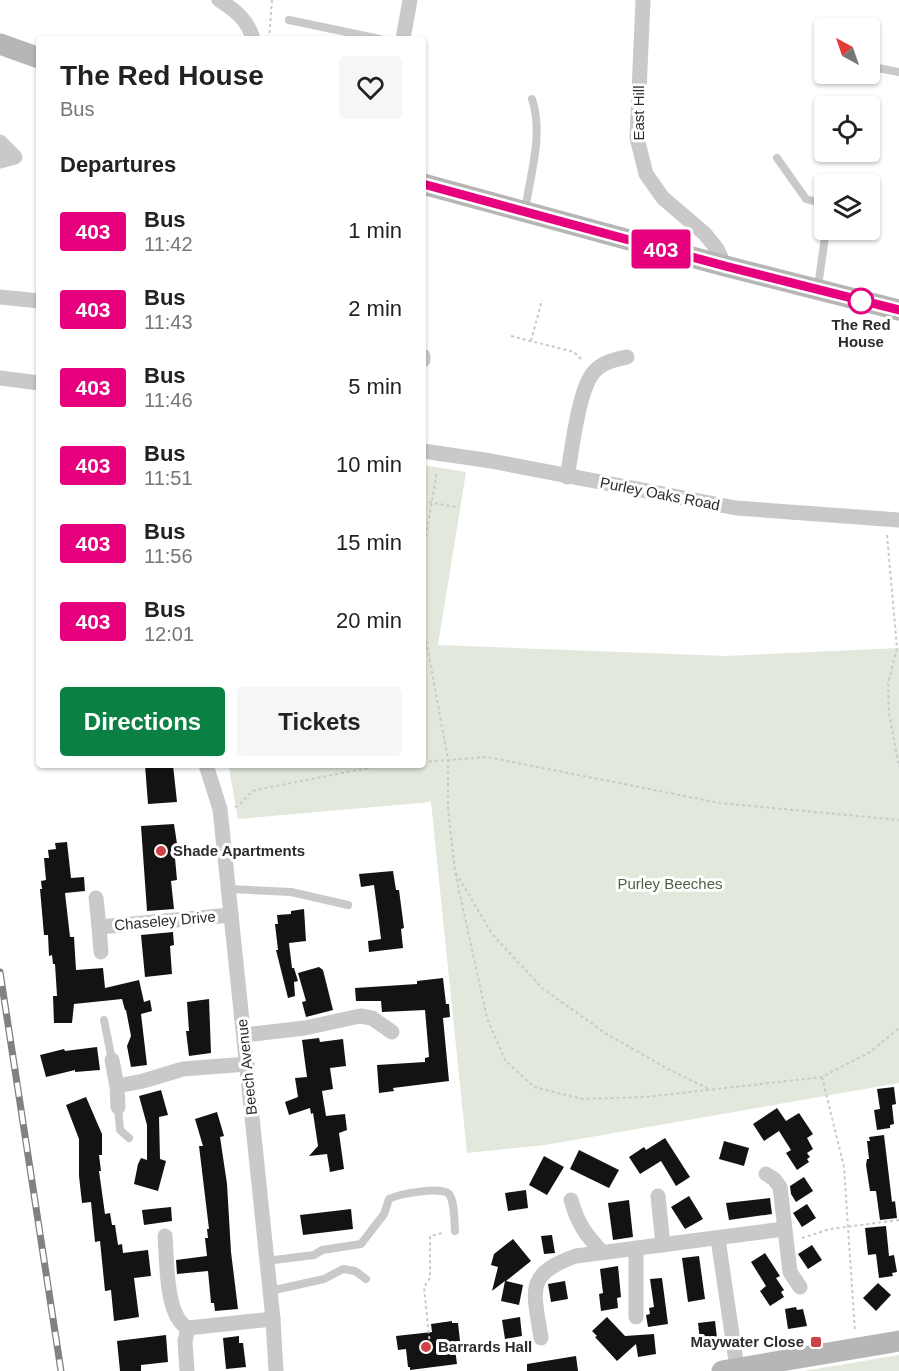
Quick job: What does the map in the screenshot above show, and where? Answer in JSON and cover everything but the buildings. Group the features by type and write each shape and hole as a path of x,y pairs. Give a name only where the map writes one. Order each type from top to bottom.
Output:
{"main road":[{"path":"0,44 36,57"},
{"path":"426,185 725,266 898,308"},
{"path":"730,1370 899,1341"}],"street":[{"path":"219,0 237,11 250,29 252,36"},
{"path":"404,36 410,0"},
{"name":"East Hill","path":"643,0 637,138 646,174 663,198 705,234 717,249 725,266"},
{"path":"0,142 7,159"},
{"path":"0,297 31,296"},
{"path":"567,477 585,386 594,371 608,361 627,357"},
{"path":"0,378 36,383"},
{"name":"Purley Oaks Road","path":"426,451 491,461 736,508 892,520"},
{"name":"Beech Avenue","path":"207,768 220,809 273,1319 276,1371"},
{"name":"Chaseley Drive","path":"96,898 101,952"},
{"name":"Chaseley Drive","path":"99,927 231,915"},
{"path":"244,1035 305,1028 360,1016 372,1018 392,1032"},
{"path":"112,1060 118,1107"},
{"path":"117,1086 183,1069 247,1064"},
{"path":"766,1174 780,1187 790,1272 800,1287"},
{"path":"658,1196 663,1245"},
{"path":"571,1200 584,1233 602,1252"},
{"path":"541,1338 534,1293 536,1282 545,1271 558,1262 576,1256 602,1252 718,1239 785,1235"},
{"path":"165,1236 173,1308 180,1322 188,1328 273,1319"},
{"path":"718,1239 730,1370"},
{"path":"636,1248 636,1317"},
{"path":"187,1371 184,1341 188,1328"}],"lane":[{"path":"289,20 366,36"},
{"path":"880,68 899,72"},
{"path":"525,212 537,139 536,111 532,99"},
{"path":"777,158 807,199 814,201"},
{"path":"817,290 824,240"},
{"path":"228,889 291,892 348,905"},
{"path":"104,1020 112,1060"},
{"path":"118,1107 120,1130 129,1138"},
{"path":"266,1260 314,1255 325,1249 361,1244 384,1214 389,1199 398,1195 439,1190 446,1192 451,1198 455,1231"},
{"path":"270,1292 324,1279 343,1269 355,1272 366,1279"}],"path":[{"path":"269,36 272,0"},
{"path":"531,341 542,300"},
{"path":"511,336 574,352 594,371"},
{"path":"426,535 437,471"},
{"path":"426,502 456,507"},
{"path":"892,520 897,648 888,683 889,713 899,767"},
{"path":"426,643 448,760 448,808 455,872 487,1018 505,1059 534,1087 583,1098 646,1097 822,1077 870,1052 899,1028"},
{"path":"426,762 486,758 720,803 899,820"},
{"path":"220,809 236,807 255,790 369,768"},
{"path":"455,872 492,934 542,988 606,1033 668,1069 711,1090"},
{"path":"822,1077 843,1167 856,1347"},
{"path":"785,1235 899,1220"},
{"path":"430,1345 424,1287 430,1278 430,1236 455,1231"}],"green space":[{"name":"Purley Beeches","path":"426,465 466,472 438,645 726,656 899,648 899,1083 545,1145 467,1153 431,802 238,819 229,768 426,768"},
{"path":"899,1355 899,1371 804,1371"}],"railway":[{"path":"0,972 61,1371"}],"bus line":[{"name":"403","path":"426,185 725,266 899,310"}],"place":[{"name":"The Red House","path":"861,301"},
{"name":"Shade Apartments","path":"161,851"},
{"name":"Maywater Close","path":"816,1342"},
{"name":"Barrards Hall","path":"426,1347"}]}
